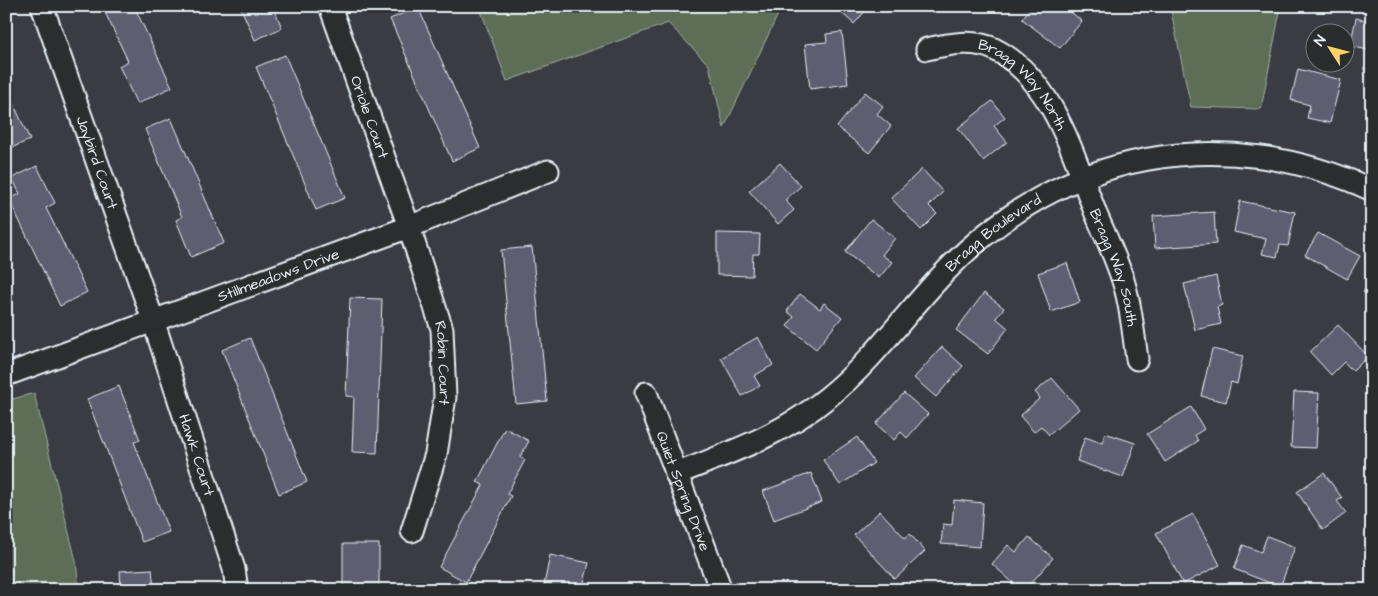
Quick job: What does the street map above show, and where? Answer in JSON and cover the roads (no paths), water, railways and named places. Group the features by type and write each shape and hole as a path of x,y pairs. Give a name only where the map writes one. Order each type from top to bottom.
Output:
{"street":[{"name":"Jaybird Court","path":"42,6 153,320"},
{"name":"Oriole Court","path":"330,6 409,227"},
{"name":"Bragg Way North","path":"927,49 956,43 976,44 994,49 1020,68 1044,95 1062,127 1082,178"},
{"name":"Bragg Boulevard","path":"676,474 744,448 786,426 827,398 862,367 947,270 985,234 1024,206 1053,190 1082,178 1117,166 1155,158 1218,152 1252,154 1313,167 1372,190"},
{"name":"Stillmeadows Drive","path":"6,375 409,227 548,171"},
{"name":"Bragg Way South","path":"1082,178 1127,294 1137,359"},
{"name":"Robin Court","path":"409,227 442,329 445,397 436,454 412,531"},
{"name":"Hawk Court","path":"153,320 234,569 237,590"},
{"name":"Quiet Spring Drive","path":"646,393 721,590"}]}
